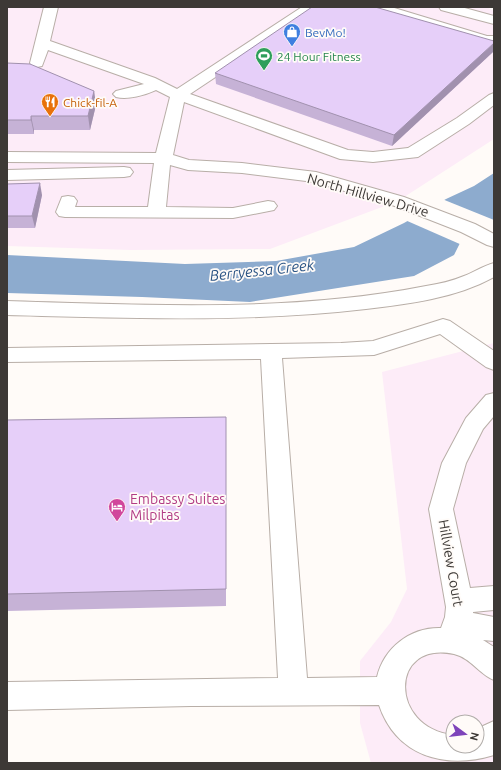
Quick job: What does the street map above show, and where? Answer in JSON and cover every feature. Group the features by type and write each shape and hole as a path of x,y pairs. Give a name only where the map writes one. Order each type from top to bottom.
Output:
{"street":[{"path":"37,63 51,7"},
{"path":"156,213 162,165 178,95 311,7"},
{"path":"377,7 486,40 494,40"},
{"path":"446,7 494,20"},
{"path":"476,16 491,7"},
{"path":"42,43 157,84 178,95 346,154 373,158 412,154 463,121 494,98"},
{"path":"121,94 144,90 157,84"},
{"name":"North Hillview Drive","path":"7,157 242,168 316,177 398,201 468,228 494,241"},
{"name":"North Hillview Drive","path":"7,175 162,165"},
{"path":"68,201 65,212 233,213 268,206"},
{"path":"7,308 229,313 346,306 430,293 474,279 494,269"},
{"path":"7,355 374,348 443,326 494,362"},
{"path":"271,351 276,401 292,691"},
{"name":"Hillview Court","path":"455,621 441,509 454,463 474,424 494,401"},
{"path":"445,750 440,749 421,740 406,727 398,716 394,710 390,691 392,673 400,657 413,646 430,640 455,621 494,598"},
{"path":"455,621 494,629"},
{"path":"455,621 468,646 486,657 494,667"},
{"path":"7,696 292,691 390,691"}],"shaded area":[{"path":"7,7 491,7 489,9 494,11 494,139 398,201 270,249 131,250 7,246"},
{"path":"494,343 494,763 371,763 360,723 360,661 391,622 407,589 382,372"}],"water":[{"name":"Berryessa Creek","path":"494,173 494,221 460,243 454,255 414,276 250,302 7,293 7,255 185,264 276,261 354,247 404,223 446,199 474,186"}],"pier":[{"path":"442,199 494,220 494,223 462,245 405,220"}],"building":[{"path":"312,7 375,7 494,41 494,43 394,135 215,73"},
{"name":"Chick-fil-A","path":"7,63 30,64 94,91 88,116 31,116 31,120 7,120"},
{"path":"40,183 32,216 7,216 7,184"},
{"name":"Embassy Suites Milpitas","path":"226,417 226,589 7,594 7,420"}],"place":[{"name":"BevMo!","path":"292,47"},
{"name":"24 Hour Fitness","path":"264,71"},
{"name":"Chick-fil-A","path":"50,117"},
{"name":"Embassy Suites Milpitas","path":"117,522"}]}
